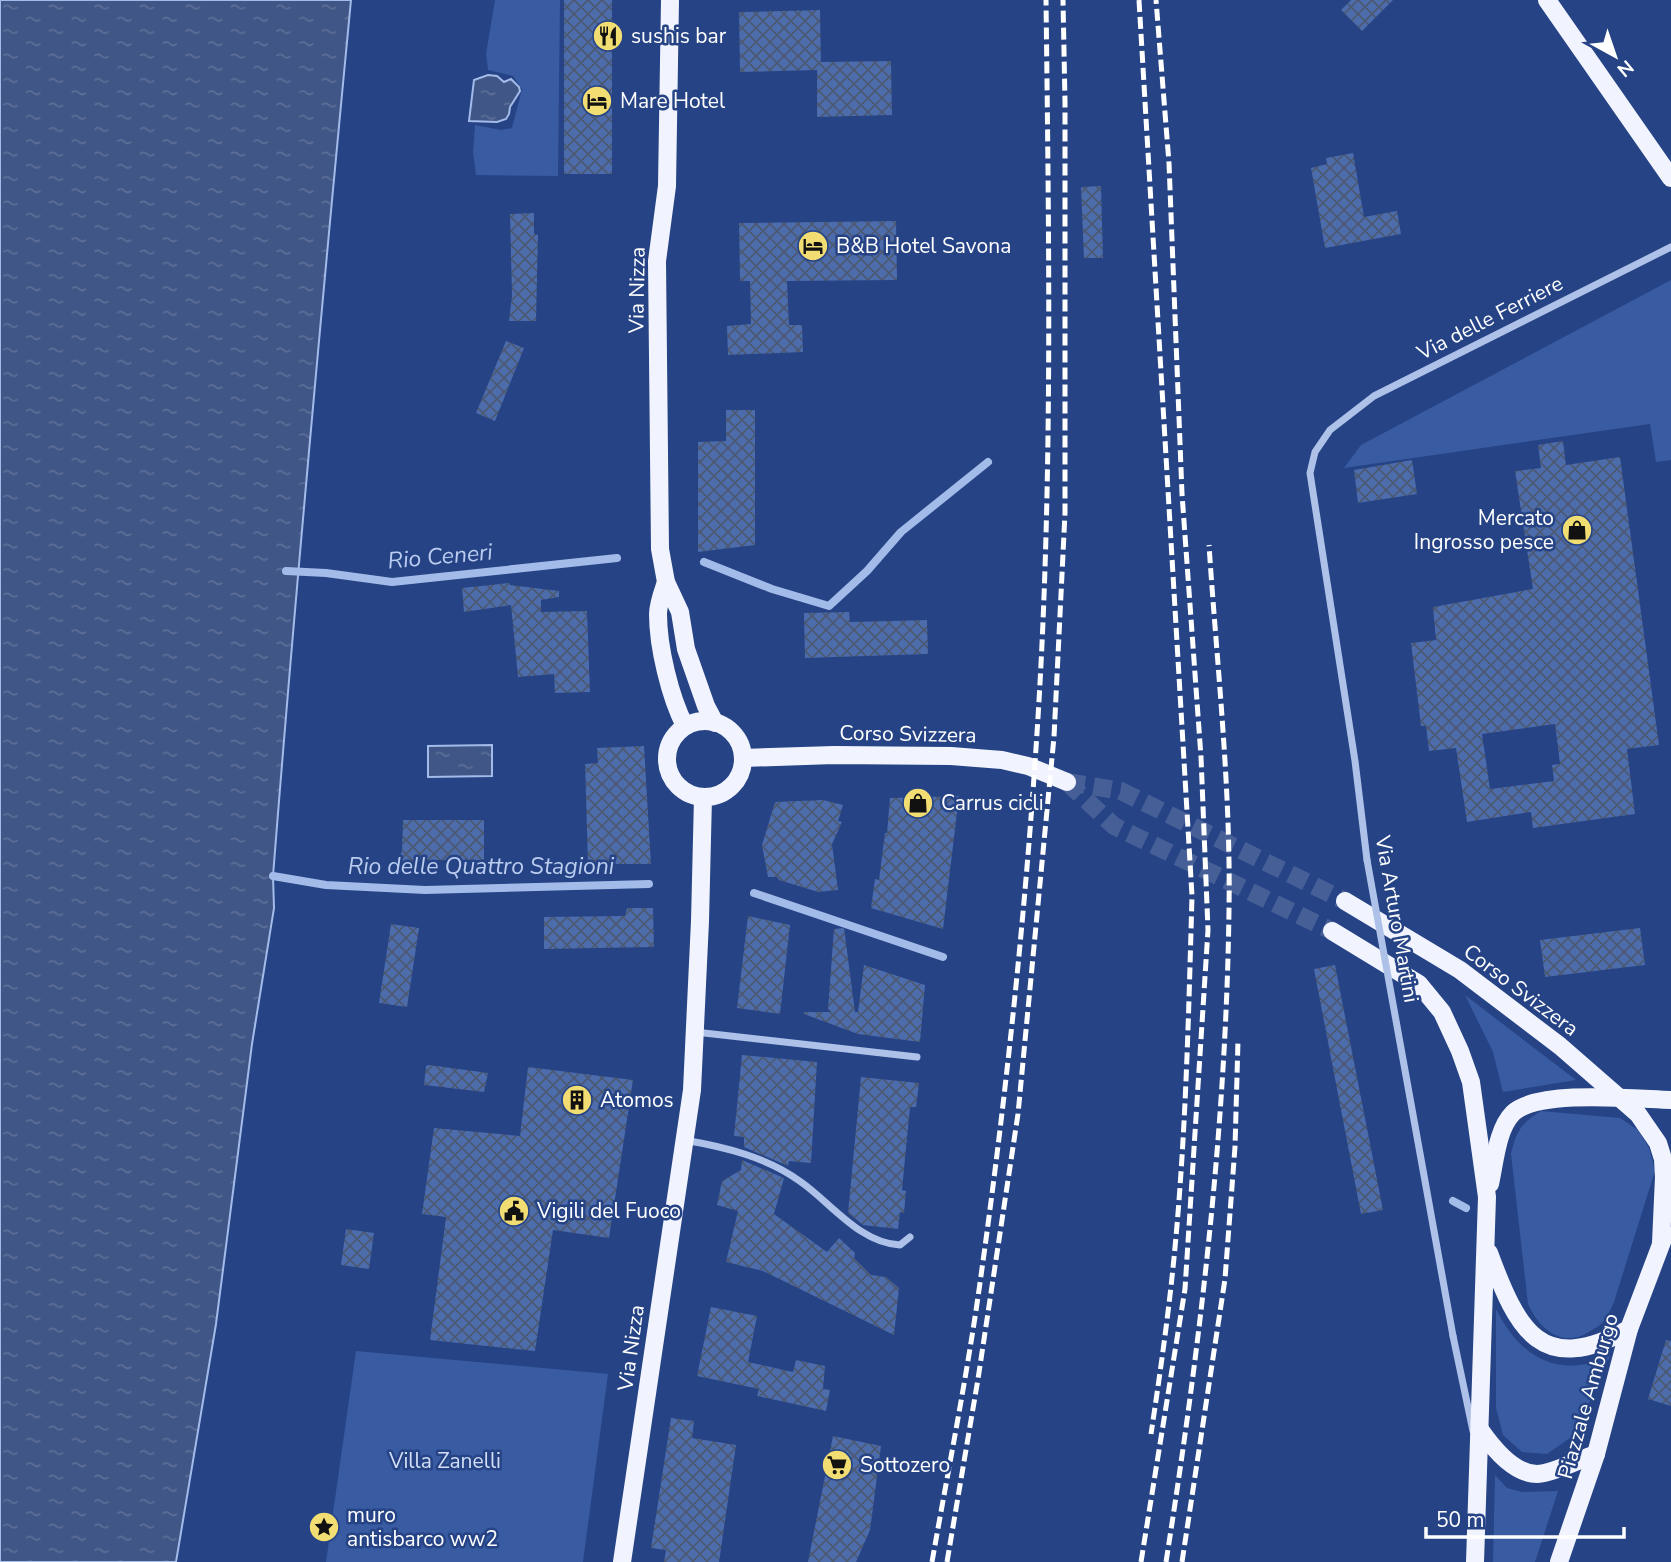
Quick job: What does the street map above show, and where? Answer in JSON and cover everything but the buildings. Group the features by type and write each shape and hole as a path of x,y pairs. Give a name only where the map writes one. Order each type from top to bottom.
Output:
{"main road":[{"name":"Via Nizza","path":"666,582 660,549 657,261 667,186 670,0"},
{"path":"1546,0 1671,178"},
{"path":"666,582 680,612 686,649 706,706 715,723"},
{"path":"666,582 657,611 677,710 685,726"},
{"path":"705,721 715,723 726,727 741,746 742,770 736,782 715,796 691,795 680,789 667,768 670,745 676,734 685,726 705,721"},
{"name":"Corso Svizzera","path":"743,758 951,756 1002,760 1028,766 1068,782"},
{"name":"Via Nizza","path":"622,1562 692,1090 703,797"},
{"name":"Corso Svizzera","path":"1345,901 1460,970 1560,1046 1619,1098"},
{"path":"1332,931 1419,984 1443,1012 1471,1082 1487,1197"},
{"path":"1475,1562 1487,1197 1504,1128 1512,1114 1525,1105 1540,1101 1619,1098 1671,1100"},
{"name":"Piazzale Amburgo","path":"1619,1098 1637,1114 1658,1143 1664,1177 1661,1243"},
{"name":"Piazzale Amburgo","path":"1559,1562 1597,1454 1629,1329 1671,1221"},
{"path":"1485,1243 1513,1308 1528,1331 1540,1342 1562,1349 1591,1347 1629,1329"},
{"path":"1481,1431 1501,1456 1523,1471 1537,1474 1597,1454"}],"street":[{"name":"Via delle Ferriere","path":"1330,430 1374,396 1671,247"},
{"name":"Via Arturo Martini","path":"1330,430 1315,452 1310,473 1355,761 1367,860 1453,1336 1480,1458"},
{"path":"694,1032 917,1056"},
{"path":"684,1140 732,1149 800,1181 850,1222 886,1244 900,1245 910,1237"}],"green space":[{"path":"495,0 560,0 558,176 476,175 473,152 475,125 501,130 512,128 522,89 513,76 488,70 486,54"},
{"path":"1671,280 1671,460 1656,462 1650,424 1344,468 1361,445"},
{"path":"1465,995 1576,1080 1503,1092 1493,1052"},
{"path":"1541,1111 1620,1118 1638,1130 1649,1148 1655,1171 1614,1302 1602,1323 1579,1337 1560,1337 1552,1333 1538,1321 1528,1304 1511,1154 1520,1129"},
{"path":"1496,1309 1517,1340 1542,1360 1574,1366 1610,1356 1586,1410 1570,1438 1547,1454 1522,1452 1503,1435 1496,1408"},
{"name":"Villa Zanelli","path":"356,1351 608,1374 583,1562 326,1562"},
{"path":"1495,1475 1507,1488 1522,1492 1558,1491 1535,1562 1493,1562"}],"water":[{"path":"0,0 351,0 291,657 273,876 274,908 252,1044 216,1324 176,1562 0,1562"},
{"path":"488,75 497,76 504,82 511,79 520,91 506,119 497,122 469,121 474,80"},
{"path":"492,745 492,776 428,777 428,746"}],"waterway":[{"name":"Rio Ceneri","path":"704,562 772,589 829,606 867,571 901,532 988,462"},
{"name":"Rio Ceneri","path":"286,571 326,573 392,582 617,558"},
{"name":"Rio delle Quattro Stagioni","path":"273,876 326,885 425,890 649,884"},
{"name":"Rio delle Quattro Stagioni","path":"754,893 943,957"},
{"name":"Rio delle Quattro Stagioni","path":"1453,1201 1466,1208"}],"tunnel":[{"path":"1067,782 1114,826 1332,931"},
{"path":"1067,782 1121,791 1345,901"}],"railway":[{"path":"932,1562 979,1290 1006,1082 1027,873 1046,550 1049,275 1046,0"},
{"path":"947,1562 1018,1114 1054,737 1065,513 1063,0"},
{"path":"1139,0 1192,896 1185,1105 1178,1209 1168,1312 1151,1434"},
{"path":"1141,1562 1185,1289 1208,930 1201,757 1182,494 1169,163 1156,0"},
{"path":"1166,1562 1190,1400 1209,1237 1227,992 1228,819 1209,545"},
{"path":"1182,1562 1225,1279 1235,1147 1238,1041"}],"place":[{"name":"sushis bar","path":"608,36"},
{"name":"Mare Hotel","path":"597,101"},
{"name":"B&B Hotel Savona","path":"813,246"},
{"name":"Mercato Ingrosso pesce","path":"1577,530"},
{"name":"Carrus cicli","path":"918,803"},
{"name":"Atomos","path":"577,1100"},
{"name":"Vigili del Fuoco","path":"514,1211"},
{"name":"Sottozero","path":"837,1465"},
{"name":"muro antisbarco ww2","path":"324,1527"}]}
